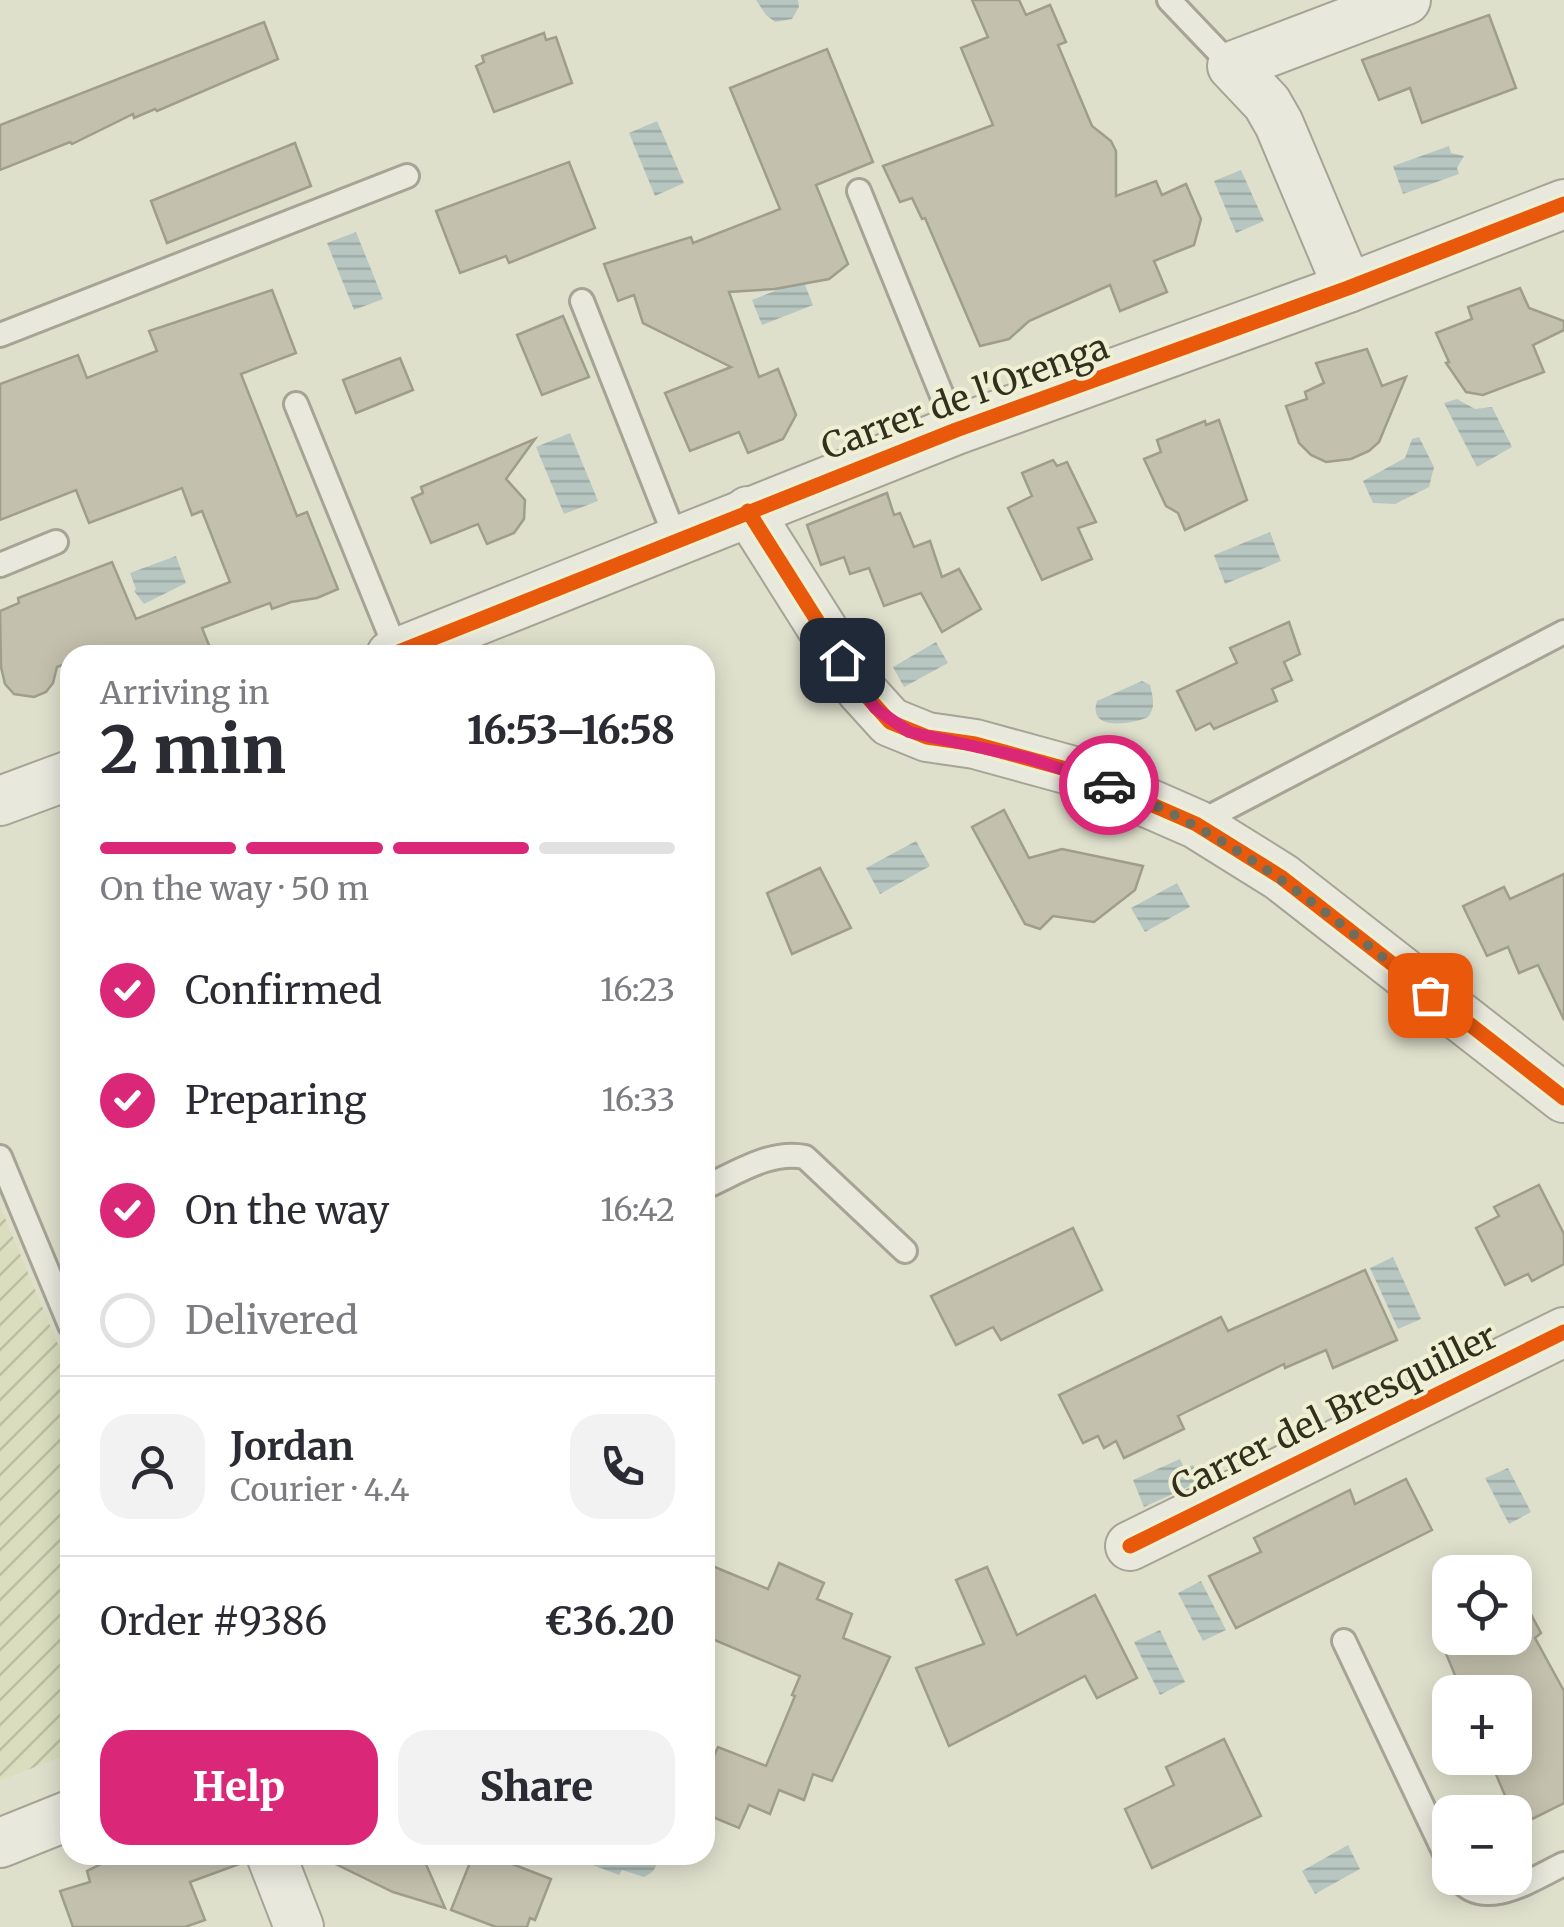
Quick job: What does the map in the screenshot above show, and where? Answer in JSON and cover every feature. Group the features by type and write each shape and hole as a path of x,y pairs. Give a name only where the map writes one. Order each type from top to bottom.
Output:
{"street":[{"path":"1348,288 1279,124 1268,103 1232,66 1406,0"},
{"name":"Carrer de l'Orenga","path":"416,645 956,430 1348,288 1564,204"},
{"path":"748,511 861,690 890,722 927,737 975,744 1077,772 1196,824 1281,877 1555,1081"},
{"path":"0,801 60,779"},
{"name":"Carrer del Bresquiller","path":"1130,1546 1564,1332"},
{"path":"0,1811 60,1787"},
{"path":"0,1843 60,1819"},
{"path":"275,1865 299,1927"}],"lane":[{"path":"1169,0 1232,66"},
{"path":"0,336 406,176"},
{"path":"859,191 956,430"},
{"path":"582,300 676,539"},
{"path":"296,404 390,645"},
{"path":"0,566 56,542"},
{"path":"1196,824 1564,632"},
{"path":"715,1182 768,1158 788,1153 806,1157 905,1251"},
{"path":"0,1157 60,1300"},
{"path":"1344,1641 1432,1826"},
{"path":"1532,1879 1564,1864"}],"green space":[{"path":"0,1206 60,1349 60,1757 0,1781"}],"shaded area":[{"path":"756,0 798,0 799,7 792,19 775,22"},
{"path":"657,121 684,183 655,196 629,133"},
{"path":"1449,146 1451,153 1464,156 1457,168 1459,174 1403,194 1393,166"},
{"path":"1241,170 1264,221 1236,233 1214,181"},
{"path":"356,232 383,299 354,310 327,243"},
{"path":"803,280 813,305 762,325 752,300"},
{"path":"1457,399 1475,409 1492,407 1512,447 1477,467 1444,403"},
{"path":"570,433 598,501 564,514 536,447"},
{"path":"1419,437 1434,467 1429,487 1395,504 1373,503 1363,481 1405,458 1412,439"},
{"path":"1270,532 1281,561 1225,584 1214,555"},
{"path":"176,556 186,583 144,604 134,591 130,573"},
{"path":"936,642 948,663 904,687 893,667"},
{"path":"1142,681 1150,685 1153,698 1148,717 1112,723 1098,717 1097,701"},
{"path":"916,841 930,866 880,894 866,868"},
{"path":"1177,883 1190,907 1145,932 1131,908"},
{"path":"1393,1257 1421,1319 1398,1329 1370,1268"},
{"path":"1180,1459 1184,1468 1193,1465 1201,1481 1144,1507 1133,1480"},
{"path":"1508,1468 1531,1512 1509,1524 1485,1478"},
{"path":"1201,1581 1226,1630 1203,1641 1178,1593"},
{"path":"1160,1630 1185,1682 1160,1695 1134,1642"},
{"path":"1348,1845 1360,1869 1315,1894 1302,1871"},
{"path":"592,1865 656,1865 644,1877 622,1870 619,1875"}],"building":[{"path":"972,0 1019,0 1026,15 1050,5 1066,42 1058,45 1092,126 1111,141 1116,151 1116,196 1156,181 1162,195 1186,184 1201,219 1194,245 1154,261 1167,292 1120,311 1110,285 1029,321 1009,339 980,346 925,218 922,219 912,198 900,202 883,166 993,125 961,48 988,37"},
{"path":"1489,15 1516,88 1422,123 1410,88 1379,100 1362,60"},
{"path":"264,22 278,59 157,111 134,118 133,114 72,144 0,170 0,125"},
{"path":"544,33 546,40 556,37 572,83 494,112 476,66 484,62 482,56"},
{"path":"827,49 873,162 816,185 848,264 829,279 729,292 759,377 778,369 796,415 783,439 748,453 739,432 690,451 665,393 731,367 643,323 634,295 618,301 604,264 691,237 693,243 780,209 730,88"},
{"path":"295,143 311,186 167,243 151,201"},
{"path":"569,162 595,228 509,263 506,256 460,273 436,211"},
{"path":"1520,288 1529,308 1564,321 1564,330 1533,345 1544,372 1483,395 1466,392 1446,363 1449,362 1436,333 1472,319 1468,307"},
{"path":"272,290 296,353 241,374 297,516 307,512 338,589 272,609 270,603 202,628 209,645 60,645 60,666 46,692 34,697 14,694 5,684 1,667 0,611 19,603 18,598 112,562 136,619 230,582 202,511 192,515 182,488 89,523 76,490 0,520 0,384 78,355 87,378 157,351 149,331"},
{"path":"563,316 589,377 542,395 517,335"},
{"path":"1367,349 1382,386 1406,377 1379,442 1351,459 1326,462 1299,443 1286,406 1307,399 1305,392 1324,383 1316,363"},
{"path":"400,358 413,390 356,413 343,380"},
{"path":"1219,420 1247,500 1185,530 1178,513 1166,506 1144,459 1161,452 1157,440 1205,421 1206,425"},
{"path":"535,439 506,479 525,500 524,519 514,533 487,544 478,524 431,543 412,498 423,493 421,487"},
{"path":"1053,460 1057,466 1067,462 1096,522 1078,528 1092,559 1042,580 1008,508 1032,496 1022,473"},
{"path":"887,493 894,515 900,513 914,547 930,541 942,577 959,569 981,609 942,632 921,593 884,606 869,568 850,574 844,557 821,565 807,525"},
{"path":"1289,622 1300,654 1284,662 1292,680 1272,689 1277,701 1214,729 1210,723 1196,730 1177,691 1237,663 1230,648"},
{"path":"1004,810 1029,858 1062,849 1143,866 1135,890 1094,922 1053,916 1040,929 1025,924 972,827"},
{"path":"820,868 851,928 792,954 767,893"},
{"path":"1564,874 1564,1020 1538,965 1519,973 1508,947 1487,956 1463,906 1504,887 1510,899"},
{"path":"1539,1185 1564,1234 1564,1264 1532,1281 1528,1274 1505,1285 1476,1228 1499,1216 1494,1207"},
{"path":"1073,1228 1102,1290 1001,1340 993,1327 956,1345 931,1296"},
{"path":"1365,1270 1397,1340 1333,1368 1326,1350 1285,1368 1284,1364 1178,1416 1184,1429 1124,1458 1116,1441 1104,1448 1098,1436 1083,1443 1059,1395 1221,1317 1228,1331"},
{"path":"1406,1479 1432,1530 1236,1628 1209,1576 1261,1552 1254,1538 1350,1490 1355,1504"},
{"path":"779,1563 824,1583 817,1599 852,1614 843,1638 890,1657 832,1781 813,1774 804,1800 779,1790 770,1814 749,1805 739,1828 715,1818 718,1747 766,1766 800,1676 715,1640 715,1567 768,1589"},
{"path":"987,1567 1017,1635 1095,1595 1137,1678 1097,1698 1085,1676 949,1746 916,1668 984,1644 956,1580"},
{"path":"1532,1616 1541,1633 1535,1638 1564,1691 1564,1803 1532,1819 1532,1795 1505,1795 1496,1775 1532,1775 1532,1675 1455,1675 1447,1655 1532,1655"},
{"path":"1224,1739 1261,1816 1152,1868 1125,1809 1174,1785 1166,1767"},
{"path":"99,1865 237,1865 190,1882 205,1920 185,1927 73,1927 60,1891 90,1882 87,1871"},
{"path":"338,1865 426,1865 445,1908 393,1892"},
{"path":"469,1865 515,1865 551,1879 535,1920 530,1918 527,1927 496,1927 451,1910"}],"cycle path":[{"path":"416,645 956,430 1348,288 1564,204"},
{"path":"748,511 861,690 890,722 927,737 975,744 1077,772 1196,824 1281,877 1564,1098"},
{"path":"1130,1546 1564,1332"}],"way so far":[{"path":"1109,785 1196,824 1281,877 1430,995"}],"route":[{"path":"842,660 875,708 909,732 1028,758 1109,785"}]}
